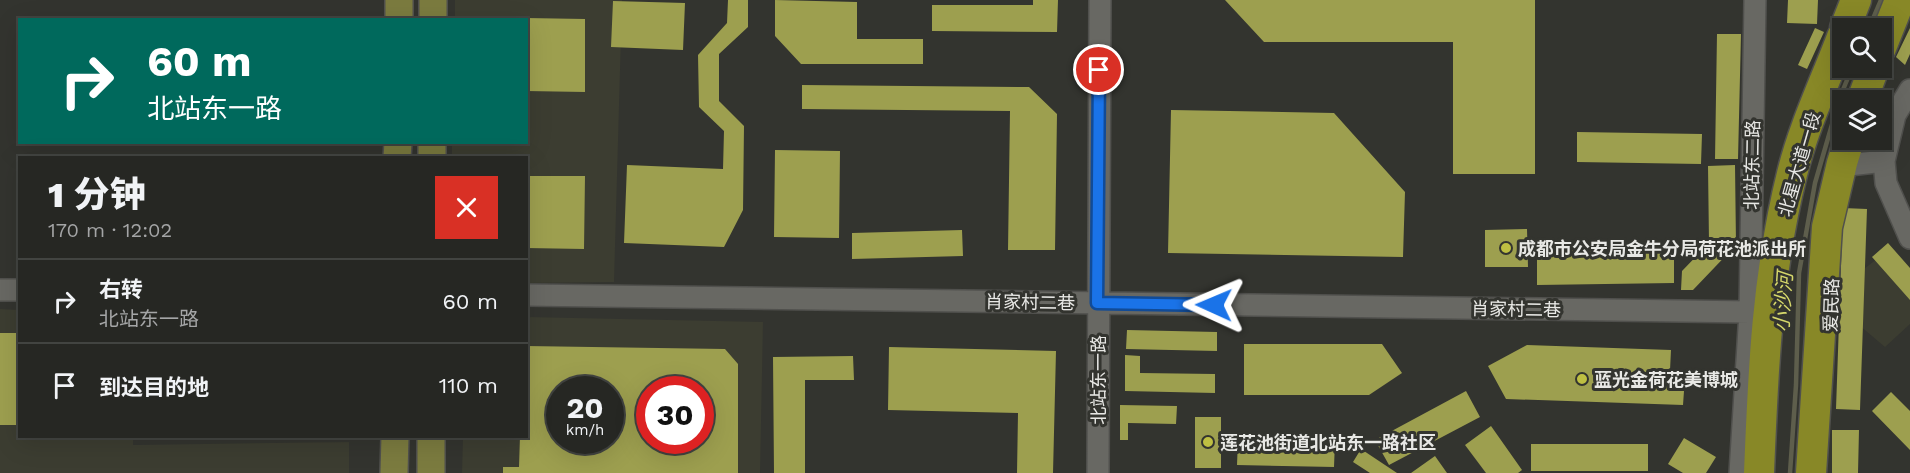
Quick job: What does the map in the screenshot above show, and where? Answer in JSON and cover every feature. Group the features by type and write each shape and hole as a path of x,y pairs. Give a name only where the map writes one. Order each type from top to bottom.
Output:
{"highway":[{"path":"1849,18 1856,0"},
{"path":"1892,20 1900,0"},
{"name":"北星大道一段","path":"1759,473 1763,358 1779,233 1792,172 1832,64"},
{"path":"1811,473 1827,227 1842,163 1849,152"}],"main road":[{"path":"399,0 399,18"},
{"path":"433,0 433,18"},
{"path":"394,438 394,473"},
{"path":"431,438 431,473"}],"street":[{"name":"北站东一路","path":"1098,473 1100,0"},
{"name":"北站东二路","path":"1740,473 1750,312 1755,0"},
{"path":"1878,90 1910,11"},
{"path":"1910,90 1895,115 1884,161 1886,183 1910,238"},
{"path":"1849,152 1884,161"},
{"name":"爱民路","path":"1823,473 1833,240 1849,152"},
{"path":"0,290 18,290"},
{"name":"肖家村二巷","path":"528,295 1750,312"}],"shaded area":[{"path":"455,0 622,0 614,282 528,283 528,156 452,156 452,144 528,144 528,18 455,18"},
{"path":"1886,252 1910,280 1910,324 1885,347 1859,325 1860,272"},
{"path":"0,309 18,310 18,438 133,438 133,445 349,442 349,473 0,473"},
{"path":"528,317 763,322 760,473 462,473 463,438 528,438"}],"building":[{"path":"728,0 748,0 748,27 719,54 719,101 744,126 743,210 724,247 624,243 627,165 723,169 724,131 699,107 698,55 727,23"},
{"path":"775,0 857,2 857,39 923,39 923,64 801,64 775,36"},
{"path":"1033,0 1058,0 1057,32 932,31 932,5 1033,5"},
{"path":"1225,0 1535,0 1535,174 1453,174 1453,42 1264,42"},
{"path":"1788,0 1818,0 1817,24 1787,23"},
{"path":"613,1 685,3 683,50 611,47"},
{"path":"528,18 585,19 585,92 528,91"},
{"path":"1815,28 1824,32 1807,69 1798,65"},
{"path":"1910,28 1910,54 1905,65 1896,57"},
{"path":"1717,34 1741,34 1738,159 1715,159"},
{"path":"802,85 1029,87 1057,114 1055,250 1008,250 1010,111 802,109"},
{"path":"1171,110 1334,113 1405,192 1403,257 1168,253"},
{"path":"1577,132 1702,134 1701,164 1577,162"},
{"path":"775,150 840,151 839,238 774,237"},
{"path":"1735,165 1736,245 1693,290 1681,290 1682,271 1709,243 1708,166"},
{"path":"528,176 585,176 584,249 528,248"},
{"path":"1843,208 1867,209 1860,410 1836,409"},
{"name":"成都市公安局金牛分局荷花池派出所","path":"1527,229 1528,267 1485,267 1485,230"},
{"path":"962,230 963,256 852,259 852,233"},
{"path":"1888,243 1910,268 1910,300 1872,257"},
{"path":"1674,246 1674,283 1537,285 1537,248"},
{"path":"1127,330 1217,332 1217,351 1126,349"},
{"path":"0,333 18,333 18,425 0,425"},
{"path":"1244,344 1382,344 1402,373 1369,395 1244,395"},
{"name":"蓝光金荷花美博城","path":"1527,345 1671,350 1669,391 1684,391 1683,405 1506,399 1488,366"},
{"path":"528,346 725,349 738,364 738,473 503,473 503,467 519,467 520,438 528,438"},
{"path":"889,347 1056,351 1053,473 1017,473 1018,413 888,410"},
{"path":"1125,355 1140,356 1140,373 1215,374 1215,393 1125,391"},
{"path":"853,356 854,380 805,380 805,473 774,473 773,357"},
{"path":"1466,391 1480,417 1389,465 1375,440"},
{"path":"1891,392 1910,411 1910,450 1872,411"},
{"name":"莲花池街道北站东一路社区","path":"1120,405 1177,406 1176,424 1128,423 1128,440 1120,440"},
{"name":"莲花池街道北站东一路社区","path":"1195,417 1221,417 1221,468 1195,468"},
{"path":"1491,426 1522,470 1518,473 1486,473 1465,445"},
{"path":"1832,430 1859,430 1858,473 1832,473"},
{"path":"1684,438 1716,457 1706,473 1683,473 1668,464"},
{"path":"1238,439 1335,441 1334,467 1237,465"},
{"path":"1531,444 1648,444 1648,471 1531,471"},
{"path":"1361,449 1397,473 1370,473 1353,462"},
{"path":"1435,456 1447,473 1411,473"}],"waterway":[{"name":"小沙河","path":"1873,18 1881,0"},
{"name":"小沙河","path":"1790,473 1796,385 1799,273 1815,183 1840,97 1848,78"}],"place":[{"name":"成都市公安局金牛分局荷花池派出所","path":"1506,248"},
{"name":"蓝光金荷花美博城","path":"1582,379"},
{"name":"莲花池街道北站东一路社区","path":"1208,442"}],"route":[{"path":"1099,70 1097,303 1214,305"}]}
